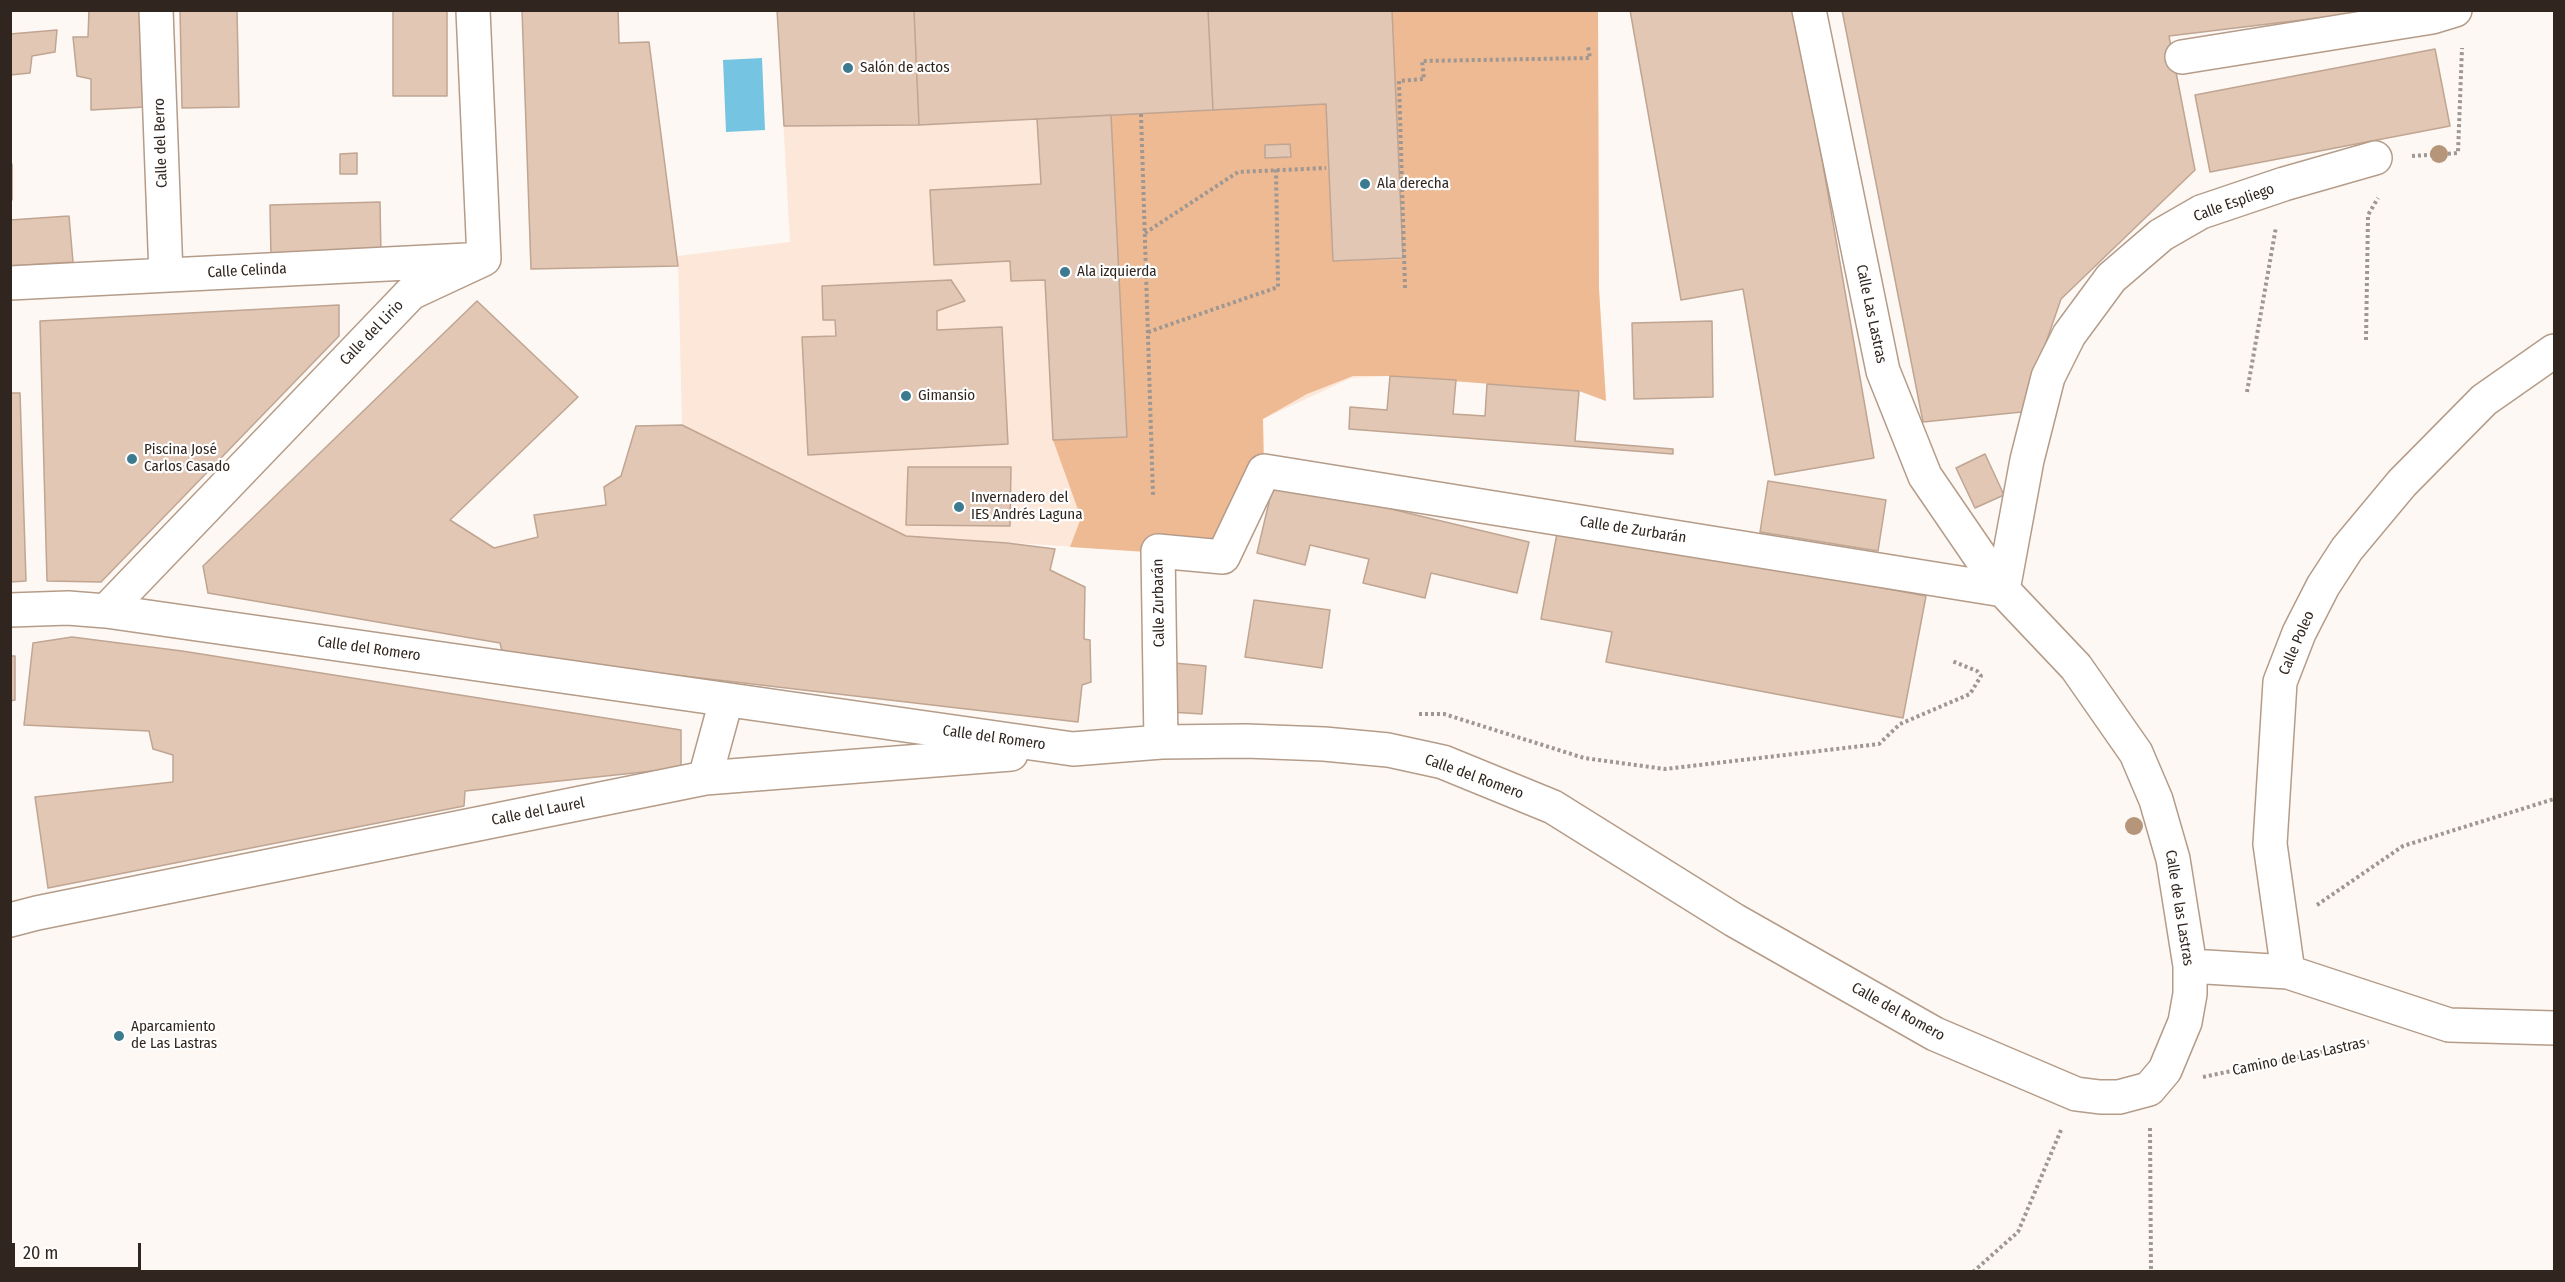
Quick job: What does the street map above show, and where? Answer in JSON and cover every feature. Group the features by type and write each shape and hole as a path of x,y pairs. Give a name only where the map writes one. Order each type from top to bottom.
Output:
{"street":[{"name":"Calle del Berro","path":"156,10 166,275"},
{"path":"473,10 484,259"},
{"name":"Calle Las Lastras","path":"1809,10 1882,371 1925,476 2003,590"},
{"path":"2182,57 2439,16 2455,10"},
{"name":"Calle Espliego","path":"2003,590 2027,460 2048,377 2069,335 2111,278 2161,235 2201,212 2284,184 2375,158"},
{"name":"Calle Celinda","path":"10,283 484,259"},
{"name":"Calle del Lirio","path":"106,611 411,293 484,259"},
{"name":"Calle Poleo","path":"2288,972 2270,844 2280,682 2299,633 2323,586 2347,549 2402,483 2484,400 2554,351"},
{"name":"Calle de Zurbarán","path":"1264,471 2003,590"},
{"name":"Calle Zurbarán","path":"1161,742 1158,551 1223,557 1264,471"},
{"name":"Calle de las Lastras","path":"2003,590 2076,667 2136,753 2156,800 2173,859 2190,966 2190,994 2185,1022 2165,1070 2149,1089"},
{"name":"Calle del Romero","path":"10,610 68,608 106,611 1073,749 1161,742 1324,744 1388,750 1443,762 1553,807 1734,920 1935,1034 2076,1094 2100,1098 2119,1097 2149,1089"},
{"path":"705,778 726,701"},
{"name":"Calle del Laurel","path":"10,920 67,906 705,778 1073,749"},
{"path":"2190,966 2288,972 2449,1025 2554,1028"}],"path":[{"path":"1405,288 1399,81 1424,79 1422,61 1590,58 1588,47"},
{"path":"2375,158 2458,153 2462,48"},
{"path":"1141,114 1153,495"},
{"path":"1145,233 1238,172 1326,168"},
{"path":"1148,332 1278,286 1276,169"},
{"path":"2247,392 2284,184"},
{"path":"2366,340 2368,215 2379,196"},
{"path":"1412,714 1444,714 1584,758 1665,769 1879,744 1900,724 1970,694 1981,676 1977,671 1952,661"},
{"path":"2282,929 2403,846 2554,799"},
{"name":"Camino de Las Lastras","path":"2149,1089 2380,1040"},
{"path":"2149,1089 2151,1272"},
{"path":"1973,1272 2018,1232 2076,1094"}],"shaded area":[{"path":"777,11 1598,11 1599,289 1606,401 1579,391 1390,376 1351,378 1263,419 1264,471 1139,551 906,536 682,425 678,256 790,242"},
{"path":"1392,11 1598,11 1599,289 1606,401 1579,391 1390,376 1353,376 1307,394 1263,419 1264,471 1223,557 1070,547 1081,518 1053,440 1127,436 1111,115 1326,104 1333,261 1403,259"}],"water":[{"path":"762,58 765,130 726,132 723,60"}],"building":[{"path":"89,10 140,10 145,107 91,110 91,79 77,76 73,37 88,37"},
{"path":"180,10 237,10 239,107 182,108"},
{"path":"393,10 447,10 447,96 393,96"},
{"path":"522,10 618,10 619,43 649,42 678,266 531,269"},
{"name":"Salón de actos","path":"777,10 914,10 919,125 784,126"},
{"path":"914,10 1208,10 1213,110 919,125"},
{"name":"Ala derecha","path":"1208,10 1392,10 1403,258 1333,261 1326,104 1213,110"},
{"path":"1630,10 1796,10 1874,458 1775,475 1743,289 1681,300"},
{"path":"1842,10 2385,10 2169,36 2195,170 2061,299 2022,412 1923,422"},
{"path":"57,30 55,52 32,56 30,73 10,75 10,34"},
{"path":"2435,49 2450,126 2210,172 2195,95"},
{"name":"Ala izquierda","path":"1111,115 1127,437 1053,440 1045,280 1011,281 1010,261 934,265 930,190 1041,184 1037,119"},
{"path":"1290,144 1291,157 1265,158 1265,145"},
{"path":"357,153 357,174 340,174 340,154"},
{"path":"10,164 12,164 12,200 10,200"},
{"path":"380,202 381,257 271,259 270,205"},
{"path":"69,216 73,262 10,266 10,220"},
{"name":"Gimansio","path":"951,280 965,301 937,311 937,330 1002,327 1008,444 808,455 802,337 836,336 835,320 823,320 822,286"},
{"path":"477,301 578,397 450,520 494,548 538,537 534,515 606,505 604,487 621,476 636,426 682,425 906,536 1007,543 1055,549 1050,570 1085,587 1084,639 1090,640 1091,682 1082,685 1078,722 503,655 500,643 208,593 203,566"},
{"name":"Piscina José Carlos Casado","path":"339,305 339,336 101,582 47,581 40,321"},
{"path":"1712,321 1713,397 1634,399 1632,323"},
{"path":"1390,376 1456,380 1453,414 1485,416 1487,384 1579,391 1575,441 1673,449 1673,454 1349,429 1350,407 1387,410"},
{"path":"10,393 20,393 26,581 10,582"},
{"path":"1985,454 2004,495 1975,508 1956,468"},
{"name":"Invernadero del IES Andrés Laguna","path":"908,467 1011,467 1010,526 906,525"},
{"path":"1274,481 1529,542 1517,593 1431,573 1425,598 1363,583 1369,559 1310,545 1305,565 1257,553"},
{"path":"1768,481 1886,500 1878,551 1760,532"},
{"path":"1558,528 1926,596 1903,718 1606,662 1612,632 1541,619"},
{"path":"1254,600 1330,610 1322,668 1245,657"},
{"path":"72,637 182,651 681,730 681,768 465,791 464,806 48,888 35,797 173,782 173,755 153,749 149,731 24,725 33,643"},
{"path":"10,656 15,656 15,700 10,701"},
{"path":"1174,663 1206,666 1202,714 1170,712"}],"place":[{"name":"Salón de actos","path":"848,68"},
{"name":"Ala derecha","path":"1365,184"},
{"name":"Ala izquierda","path":"1065,272"},
{"name":"Gimansio","path":"906,396"},
{"name":"Piscina José Carlos Casado","path":"132,459"},
{"name":"Invernadero del IES Andrés Laguna","path":"959,507"},
{"name":"Aparcamiento de Las Lastras","path":"119,1036"}]}
